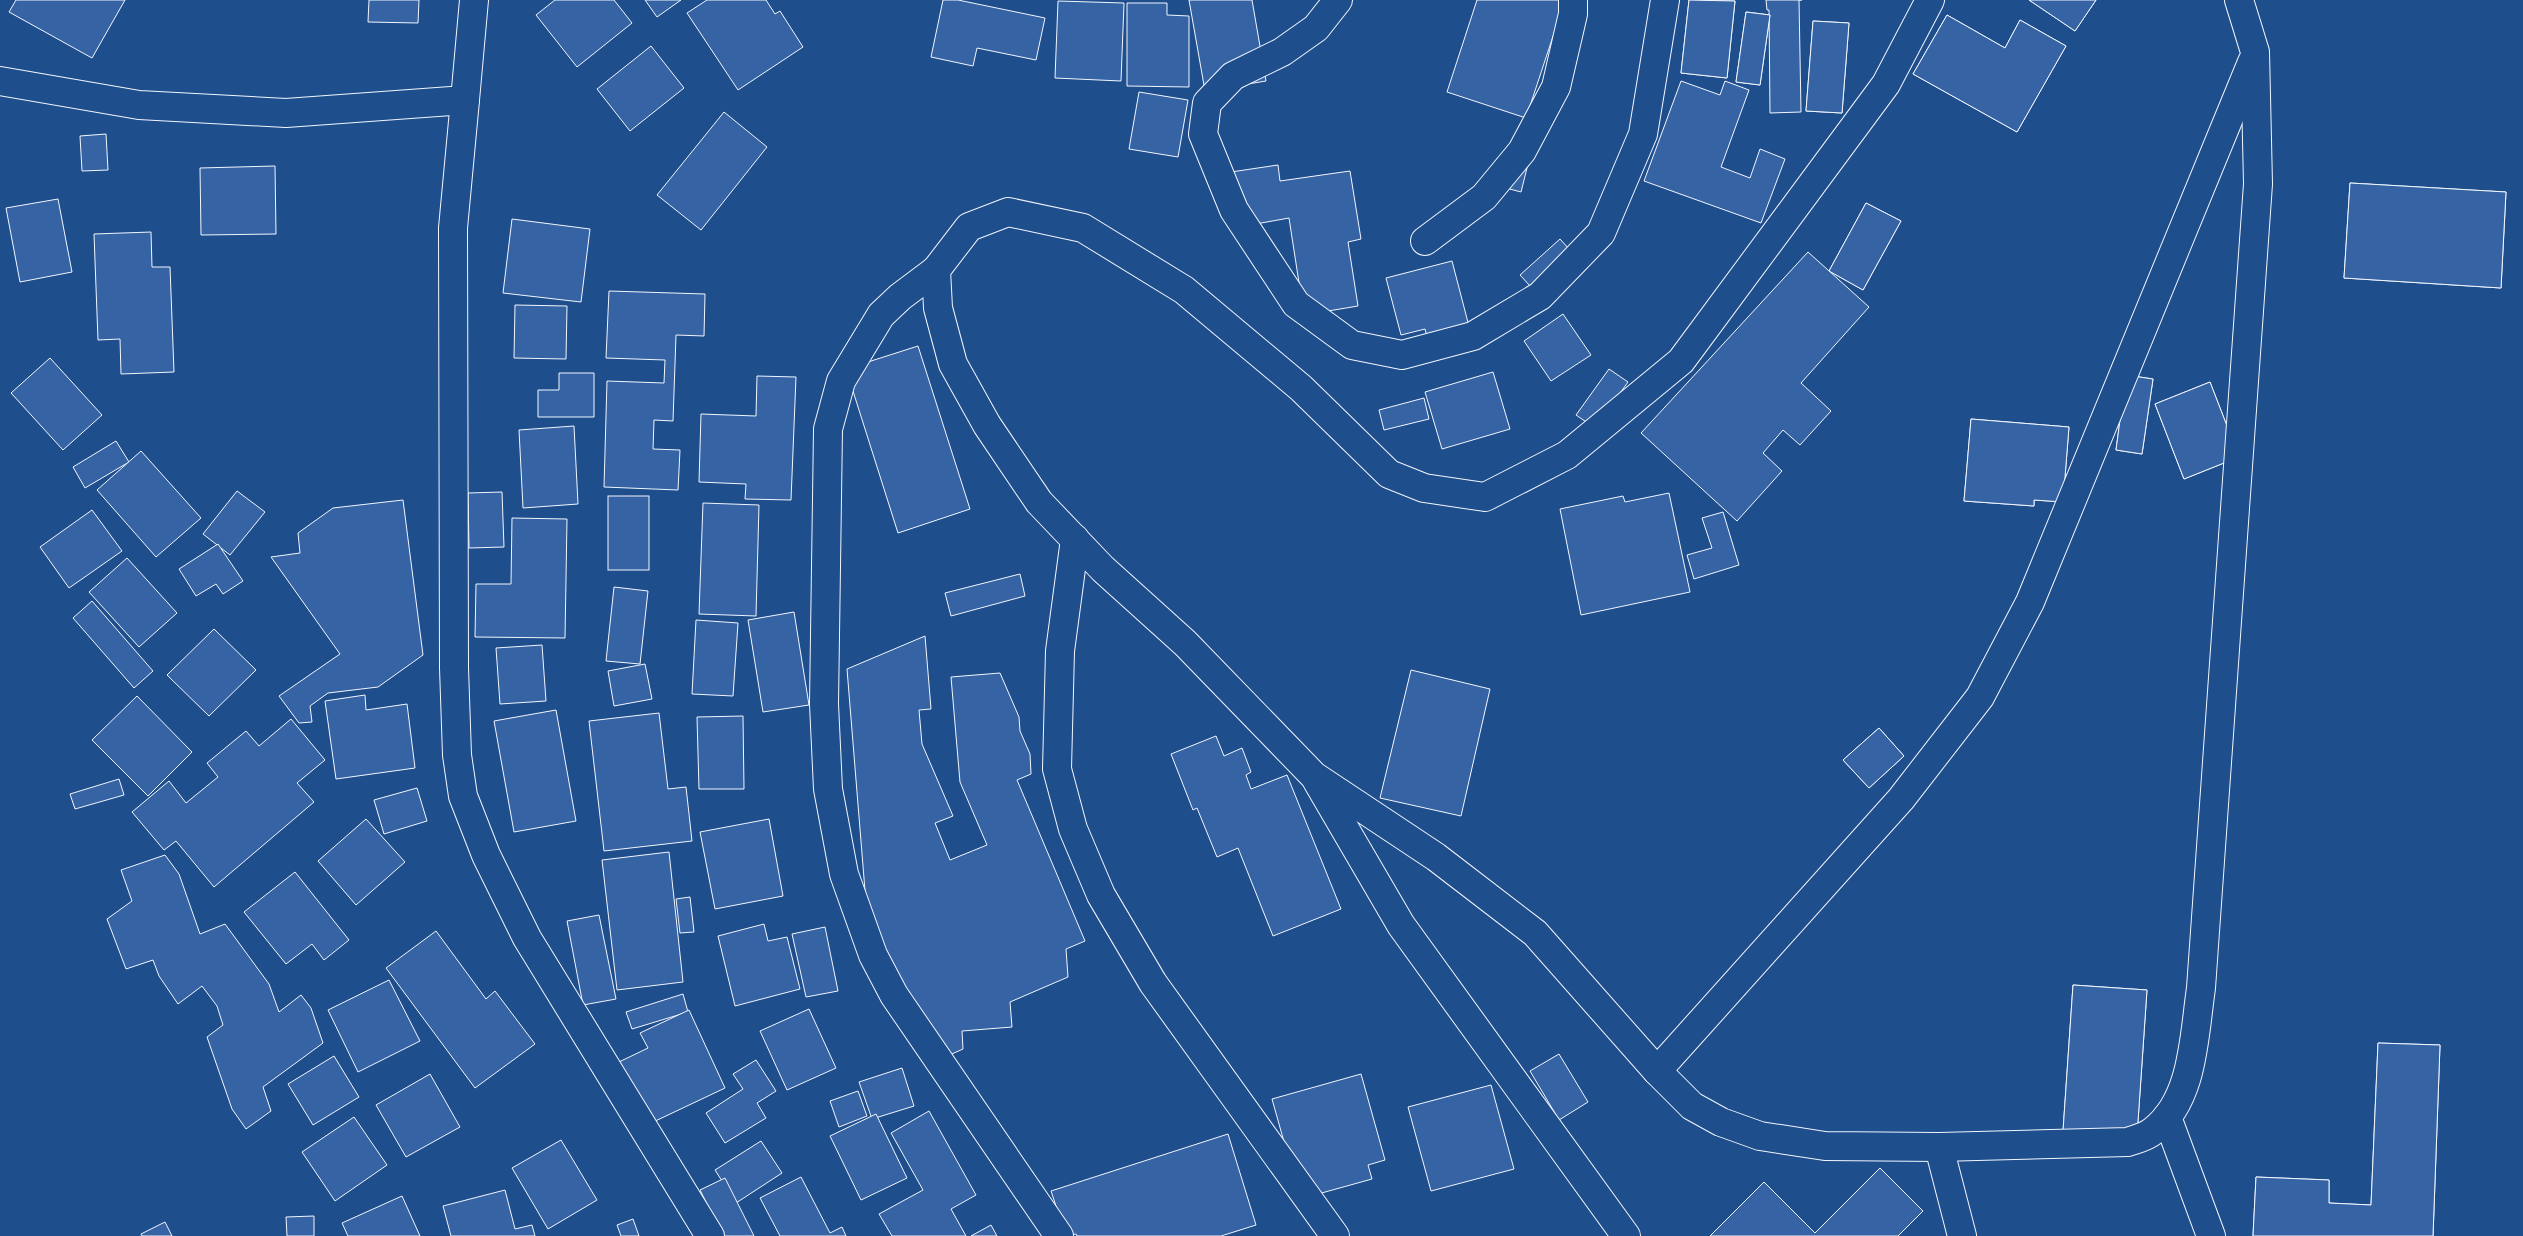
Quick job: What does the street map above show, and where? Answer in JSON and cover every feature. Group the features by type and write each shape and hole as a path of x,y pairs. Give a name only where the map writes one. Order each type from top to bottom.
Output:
{"street":[{"path":"474,0 453,228 454,668 457,754 463,796 486,855 526,938 710,1236"},
{"path":"1338,0 1316,28 1282,52 1233,76 1207,103 1203,134 1234,210 1296,304 1352,345 1402,355 1473,336 1540,296 1601,233 1643,134 1665,0"},
{"path":"1425,241 1484,197 1522,151 1556,87 1573,14 1573,0"},
{"path":"1059,1236 894,995 873,955 844,874 828,788 824,704 828,430 841,381 881,315 900,297 936,270 969,227 1008,212 1083,228 1184,290 1301,388 1389,474 1424,488 1485,497 1567,455 1681,361 1886,84 1930,0"},
{"path":"936,270 938,308 953,364 987,425 1040,502 1103,569 1185,643 1314,776 1436,858 1535,933 1657,1071 1692,1106 1721,1122 1760,1136 1825,1146 1938,1147 2128,1142 2152,1133 2167,1117 2180,1097 2186,1080 2201,988 2258,184 2256,52 2239,0"},
{"path":"1657,1071 1901,800 1980,697 2030,602 2256,52"},
{"path":"0,81 138,105 286,113 465,100"},
{"path":"1075,539 1060,651 1057,769 1074,829 1101,895 1153,983 1335,1236"},
{"path":"1314,776 1401,925 1626,1236"},
{"path":"2167,1117 2211,1236"},
{"path":"1938,1147 1962,1236"}],"building":[{"path":"16,0 125,0 92,58 9,12"},
{"path":"369,0 419,0 418,23 368,22"},
{"path":"555,0 614,0 632,23 577,67 536,15"},
{"path":"645,0 681,0 657,17"},
{"path":"707,0 766,0 775,14 780,11 803,47 738,90 687,13"},
{"path":"943,0 958,0 1045,18 1036,60 977,48 973,66 931,57"},
{"path":"1189,0 1252,0 1266,81 1205,91"},
{"path":"1477,0 1565,0 1526,118 1447,92"},
{"path":"1689,0 1735,1 1727,78 1681,73"},
{"path":"1689,0 1735,1 1727,78 1681,73"},
{"path":"1766,0 1799,0 1801,112 1770,113 1769,10 1767,10"},
{"path":"2029,0 2096,0 2075,31"},
{"path":"2029,0 2096,0 2075,31"},
{"path":"1058,1 1124,3 1121,81 1055,78"},
{"path":"1127,3 1167,3 1167,15 1189,16 1189,87 1127,86"},
{"path":"1746,12 1770,15 1760,85 1736,82"},
{"path":"1746,12 1770,15 1760,85 1736,82"},
{"path":"1947,15 2005,48 2020,20 2066,46 2017,132 1913,74"},
{"path":"1947,15 2005,48 2020,20 2066,46 2017,132 1913,74"},
{"path":"1813,21 1849,23 1842,113 1806,111"},
{"path":"1813,21 1849,23 1842,113 1806,111"},
{"path":"651,46 684,88 630,131 597,89"},
{"path":"1681,81 1720,95 1725,81 1749,90 1721,167 1750,178 1760,149 1785,159 1761,223 1644,181"},
{"path":"1139,92 1188,100 1178,157 1129,149"},
{"path":"724,112 767,147 701,230 657,195"},
{"path":"106,134 108,170 82,171 80,136"},
{"path":"1530,156 1521,192 1506,188"},
{"path":"1278,165 1280,181 1350,171 1361,239 1348,242 1358,306 1304,315 1289,218 1239,227 1231,172"},
{"path":"275,166 276,234 201,235 200,168"},
{"path":"2350,183 2506,192 2501,288 2344,278"},
{"path":"2350,183 2506,192 2501,288 2344,278"},
{"path":"58,199 72,272 20,282 6,208"},
{"path":"1866,203 1901,221 1863,290 1829,271"},
{"path":"1866,203 1901,221 1863,290 1829,271"},
{"path":"512,219 590,229 581,302 503,293"},
{"path":"151,232 152,267 170,267 174,372 121,374 120,339 98,340 94,234"},
{"path":"1560,239 1580,261 1540,297 1520,275"},
{"path":"1808,252 1869,307 1801,383 1831,411 1800,445 1783,430 1763,453 1782,471 1737,521 1641,433"},
{"path":"1452,261 1471,334 1429,345 1425,329 1401,335 1386,278"},
{"path":"609,291 705,294 704,336 676,335 673,421 654,420 653,449 680,450 678,490 604,487 607,381 664,383 665,360 606,358"},
{"path":"515,305 567,306 566,359 514,358"},
{"path":"1563,314 1591,355 1551,381 1524,341"},
{"path":"918,346 970,509 898,533 846,369"},
{"path":"50,358 102,415 63,450 11,393"},
{"path":"1609,369 1628,382 1595,428 1576,415"},
{"path":"1493,372 1510,429 1442,449 1425,392"},
{"path":"559,373 594,373 594,417 538,417 538,390 559,390"},
{"path":"2126,375 2153,379 2142,454 2116,450"},
{"path":"2126,375 2153,379 2142,454 2116,450"},
{"path":"757,376 796,377 791,500 745,499 746,484 699,482 701,414 756,416"},
{"path":"2210,382 2239,457 2184,479 2155,404"},
{"path":"2210,382 2239,457 2184,479 2155,404"},
{"path":"1424,398 1429,419 1384,430 1379,410"},
{"path":"1971,419 2069,427 2063,502 2034,500 2034,506 1964,501"},
{"path":"1971,419 2069,427 2063,502 2034,500 2034,506 1964,501"},
{"path":"574,426 578,504 523,508 519,430"},
{"path":"116,441 129,462 85,488 73,467"},
{"path":"141,451 201,518 156,557 97,490"},
{"path":"237,491 265,512 230,555 203,534"},
{"path":"502,492 504,547 469,548 468,493"},
{"path":"1669,493 1690,592 1581,615 1560,509 1623,496 1625,502"},
{"path":"608,496 649,496 649,570 608,570"},
{"path":"403,500 423,655 378,687 328,693 310,706 312,722 299,723 279,696 340,654 271,557 300,553 298,533 333,508"},
{"path":"703,503 759,505 756,616 699,614"},
{"path":"92,510 122,551 69,588 40,547"},
{"path":"1723,512 1739,565 1694,579 1687,555 1712,548 1702,518"},
{"path":"512,518 567,519 565,638 475,637 476,584 511,584"},
{"path":"218,544 243,581 223,594 216,584 196,596 179,569"},
{"path":"127,558 177,613 139,647 89,592"},
{"path":"1020,574 1025,596 951,616 945,593"},
{"path":"614,587 648,591 640,664 606,661"},
{"path":"92,601 153,671 134,688 73,618"},
{"path":"794,612 809,705 763,712 748,620"},
{"path":"696,620 738,623 733,696 692,694"},
{"path":"214,629 256,670 209,716 167,675"},
{"path":"925,636 931,709 919,710 922,744 953,816 935,823 950,860 987,845 960,782 951,677 1000,673 1019,717 1020,731 1030,754 1031,774 1017,780 1085,941 1066,949 1068,977 1010,1002 1012,1027 962,1031 963,1049 934,1062 866,903 847,669"},
{"path":"542,645 546,701 500,704 496,648"},
{"path":"645,664 652,699 614,706 608,671"},
{"path":"1411,670 1490,689 1461,816 1380,798"},
{"path":"365,695 366,710 407,704 415,768 336,779 325,701"},
{"path":"137,696 192,752 148,796 92,740"},
{"path":"556,710 576,821 514,832 494,721"},
{"path":"659,713 668,789 686,787 692,841 604,851 589,721"},
{"path":"743,716 744,789 699,789 697,717"},
{"path":"291,719 325,760 297,783 314,802 214,887 176,841 164,850 132,812 169,781 186,803 218,777 207,763 246,731 259,746"},
{"path":"1879,728 1904,756 1869,788 1843,760"},
{"path":"1879,728 1904,756 1869,788 1843,760"},
{"path":"1216,736 1224,756 1242,748 1251,772 1246,775 1251,789 1287,775 1341,909 1273,936 1238,848 1217,857 1197,808 1193,810 1171,754"},
{"path":"119,779 124,795 75,809 70,794"},
{"path":"417,788 427,821 384,834 374,800"},
{"path":"366,819 405,862 356,905 318,861"},
{"path":"769,819 783,896 715,909 700,832"},
{"path":"669,852 683,982 617,990 602,860"},
{"path":"165,855 179,874 200,934 225,924 269,984 279,1012 301,995 311,1008 323,1043 263,1087 271,1111 246,1129 232,1109 207,1037 223,1025 217,1006 202,986 178,1004 159,976 153,960 126,969 107,919 132,901 121,870"},
{"path":"295,872 349,940 324,960 312,944 286,964 244,912"},
{"path":"690,897 694,932 680,933 676,899"},
{"path":"599,915 616,999 583,1005 567,921"},
{"path":"764,924 768,941 787,937 800,989 735,1006 718,936"},
{"path":"825,927 838,991 806,997 792,934"},
{"path":"436,931 486,999 495,991 535,1044 475,1088 386,968"},
{"path":"389,980 420,1041 358,1072 328,1010"},
{"path":"2073,985 2147,990 2137,1136 2063,1131"},
{"path":"2073,985 2147,990 2137,1136 2063,1131"},
{"path":"683,994 688,1012 632,1029 626,1012"},
{"path":"809,1009 836,1068 787,1090 760,1031"},
{"path":"689,1010 725,1088 649,1124 619,1062 648,1048 640,1033"},
{"path":"2378,1043 2440,1045 2433,1236 2253,1236 2256,1177 2329,1180 2329,1203 2371,1205"},
{"path":"2378,1043 2440,1045 2433,1236 2253,1236 2256,1177 2329,1180 2329,1203 2371,1205"},
{"path":"1559,1054 1588,1102 1559,1120 1530,1071"},
{"path":"334,1056 359,1097 313,1125 288,1084"},
{"path":"756,1060 776,1091 757,1103 766,1118 725,1143 706,1113 743,1089 733,1074"},
{"path":"902,1068 914,1106 872,1119 859,1082"},
{"path":"430,1074 460,1127 406,1157 376,1105"},
{"path":"1361,1074 1385,1160 1368,1165 1372,1179 1300,1199 1272,1099"},
{"path":"1491,1085 1514,1169 1431,1191 1408,1107"},
{"path":"858,1091 867,1116 839,1127 830,1101"},
{"path":"929,1111 976,1195 951,1209 966,1236 892,1236 879,1214 923,1190 891,1133"},
{"path":"876,1114 907,1178 861,1200 830,1136"},
{"path":"354,1117 387,1165 335,1201 302,1152"},
{"path":"1228,1134 1256,1225 1221,1236 1077,1236 1076,1234 1066,1236 1051,1191"},
{"path":"561,1140 597,1200 548,1229 512,1168"},
{"path":"761,1141 782,1173 736,1203 715,1170"},
{"path":"1880,1168 1923,1211 1898,1236 1710,1236 1764,1182 1815,1233"},
{"path":"801,1177 830,1233 842,1227 846,1236 780,1236 760,1198"},
{"path":"725,1178 754,1236 723,1236 700,1190"},
{"path":"505,1190 515,1229 532,1225 535,1236 451,1236 443,1206"},
{"path":"402,1196 420,1236 348,1236 342,1223"},
{"path":"314,1216 314,1236 287,1236 286,1217"},
{"path":"633,1219 639,1236 621,1236 617,1225"},
{"path":"165,1222 172,1236 142,1236 141,1234"},
{"path":"991,1225 997,1236 971,1236"}]}
